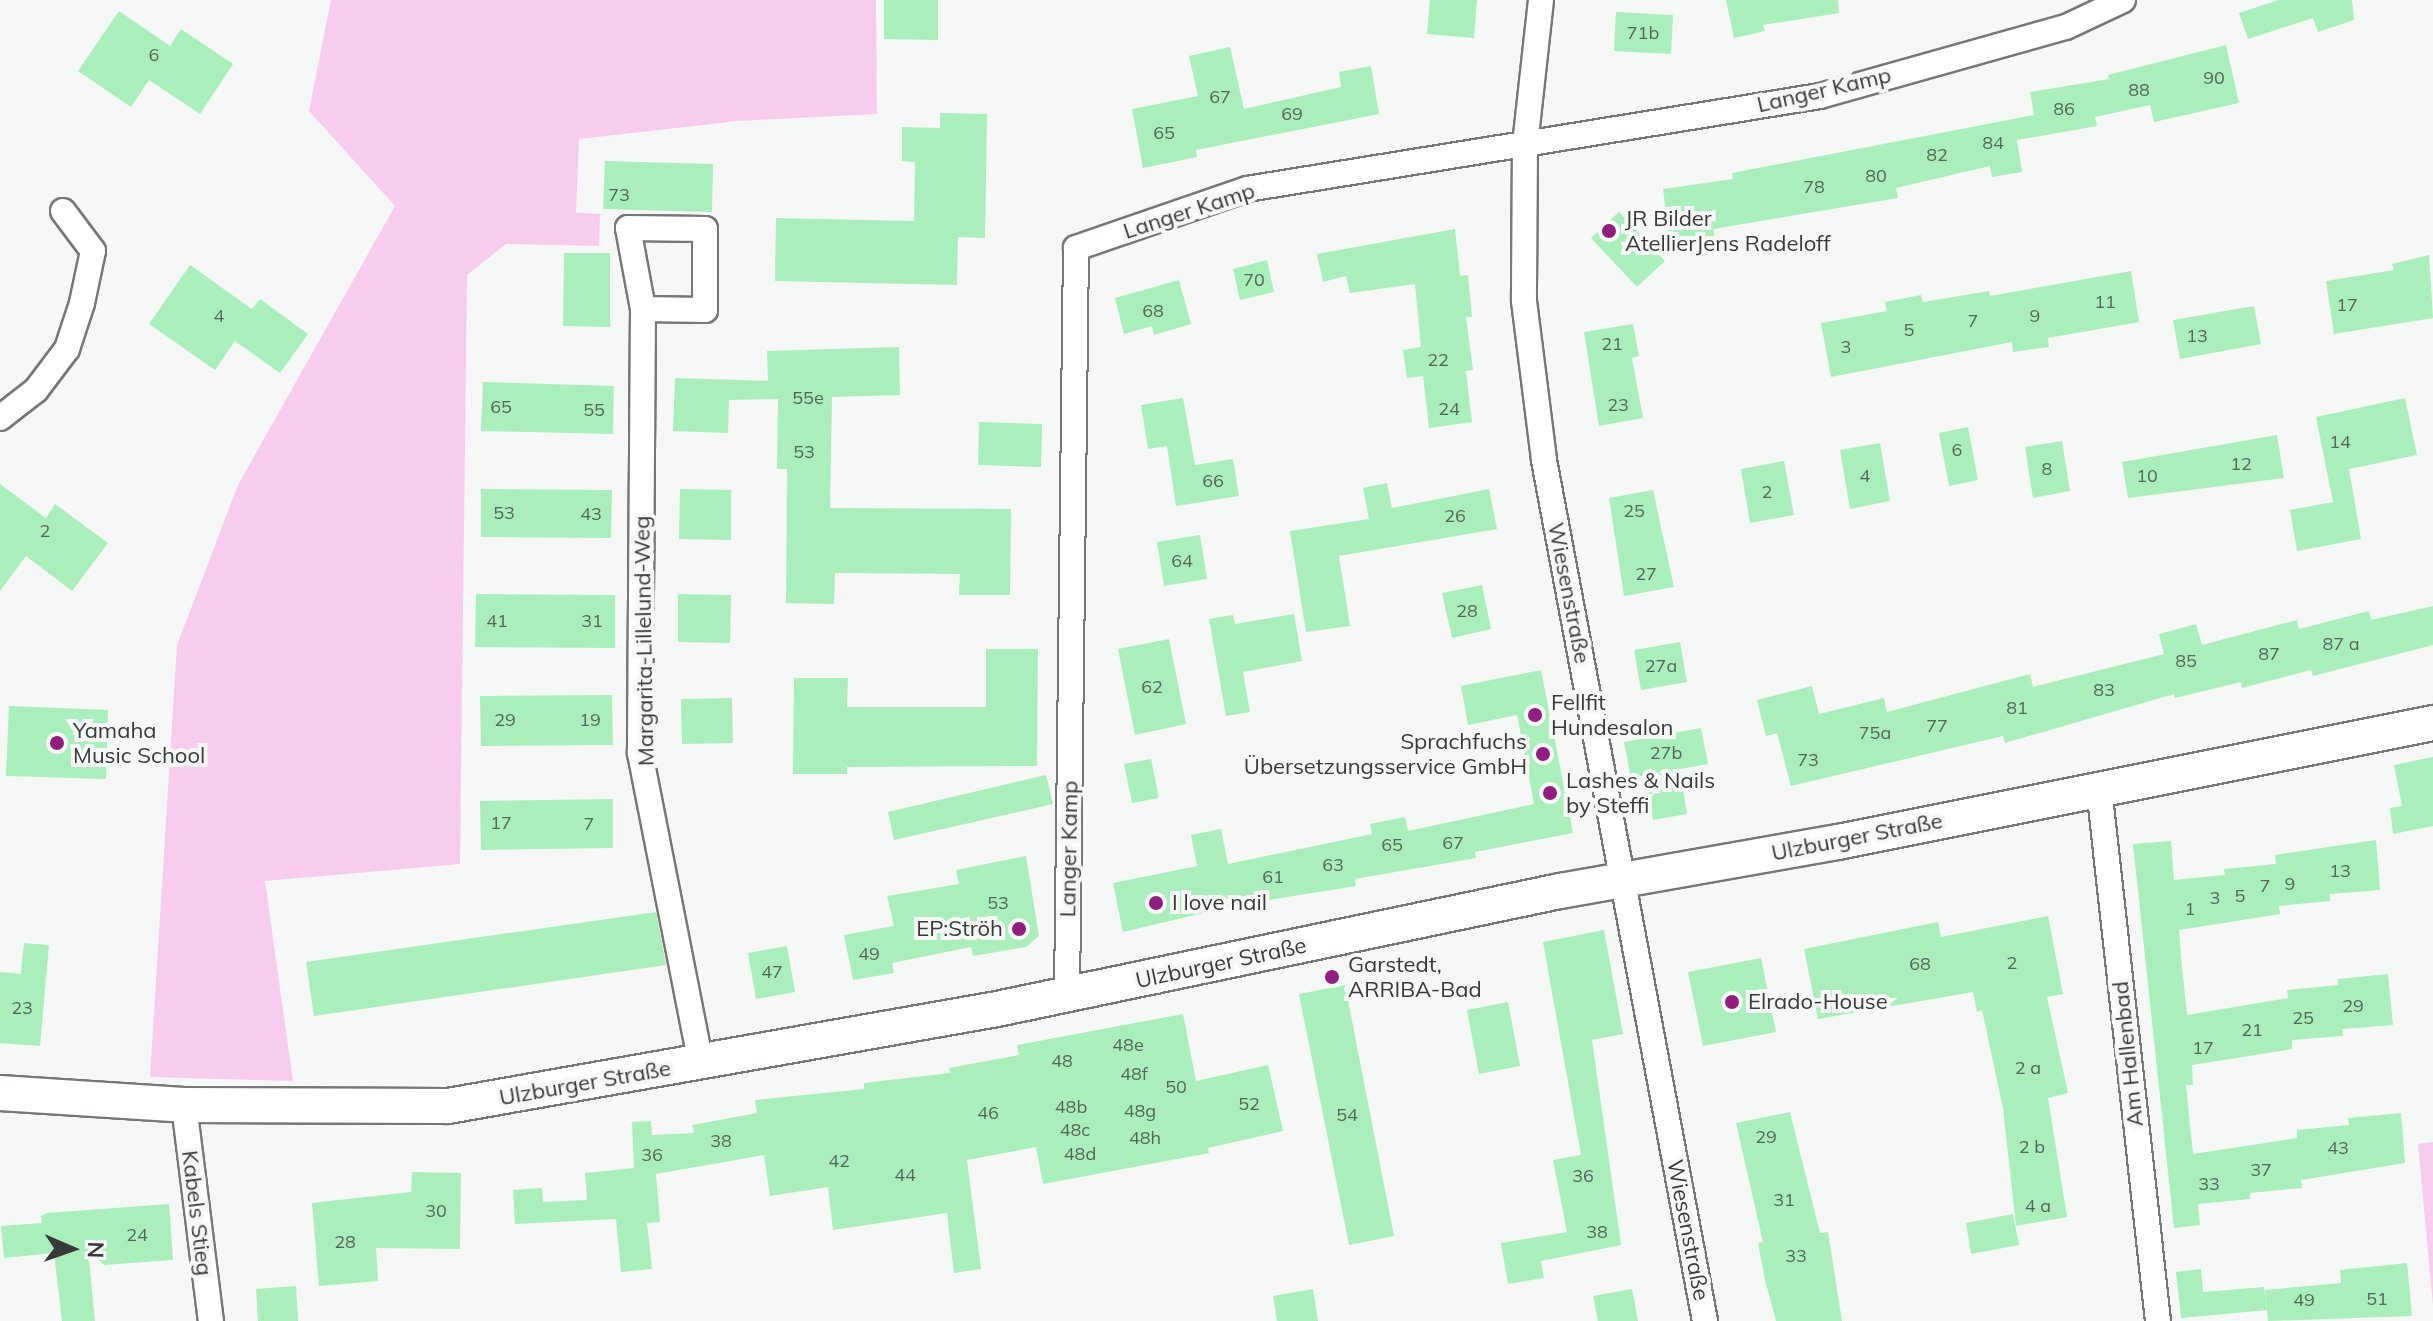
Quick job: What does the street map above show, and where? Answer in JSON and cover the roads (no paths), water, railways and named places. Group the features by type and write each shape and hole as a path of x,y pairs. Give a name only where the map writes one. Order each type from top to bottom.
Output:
{"main road":[{"name":"Ulzburger Straße","path":"0,1093 184,1105 448,1106 701,1064 1067,994 1623,879 1838,842 2433,723"}],"street":[{"name":"Wiesenstraße","path":"1541,0 1525,145 1524,301 1544,460 1705,1321"},
{"name":"Langer Kamp","path":"1067,994 1076,248 1247,189 1820,96 2066,27 2123,0"},
{"path":"0,418 36,390 67,349 82,303 93,251 63,211"},
{"name":"Margarita-Lillelund-Weg","path":"643,309 705,310 705,229 628,228 643,309 640,753 701,1064"},
{"name":"Am Hallenbad","path":"2099,788 2158,1321"},
{"name":"Kabels Stieg","path":"184,1105 211,1321"}],"place":[{"name":"JR Bilder AtellierJens Radeloff","path":"1609,231"},
{"name":"Fellfit Hundesalon","path":"1535,715"},
{"name":"Yamaha Music School","path":"57,743"},
{"name":"Sprachfuchs Übersetzungsservice GmbH","path":"1543,754"},
{"name":"Lashes & Nails by Steffi","path":"1550,793"},
{"name":"I love nail","path":"1156,903"},
{"name":"EP:Ströh","path":"1019,929"},
{"name":"Garstedt, ARRIBA-Bad","path":"1332,977"},
{"name":"Elrado-House","path":"1732,1002"}]}
